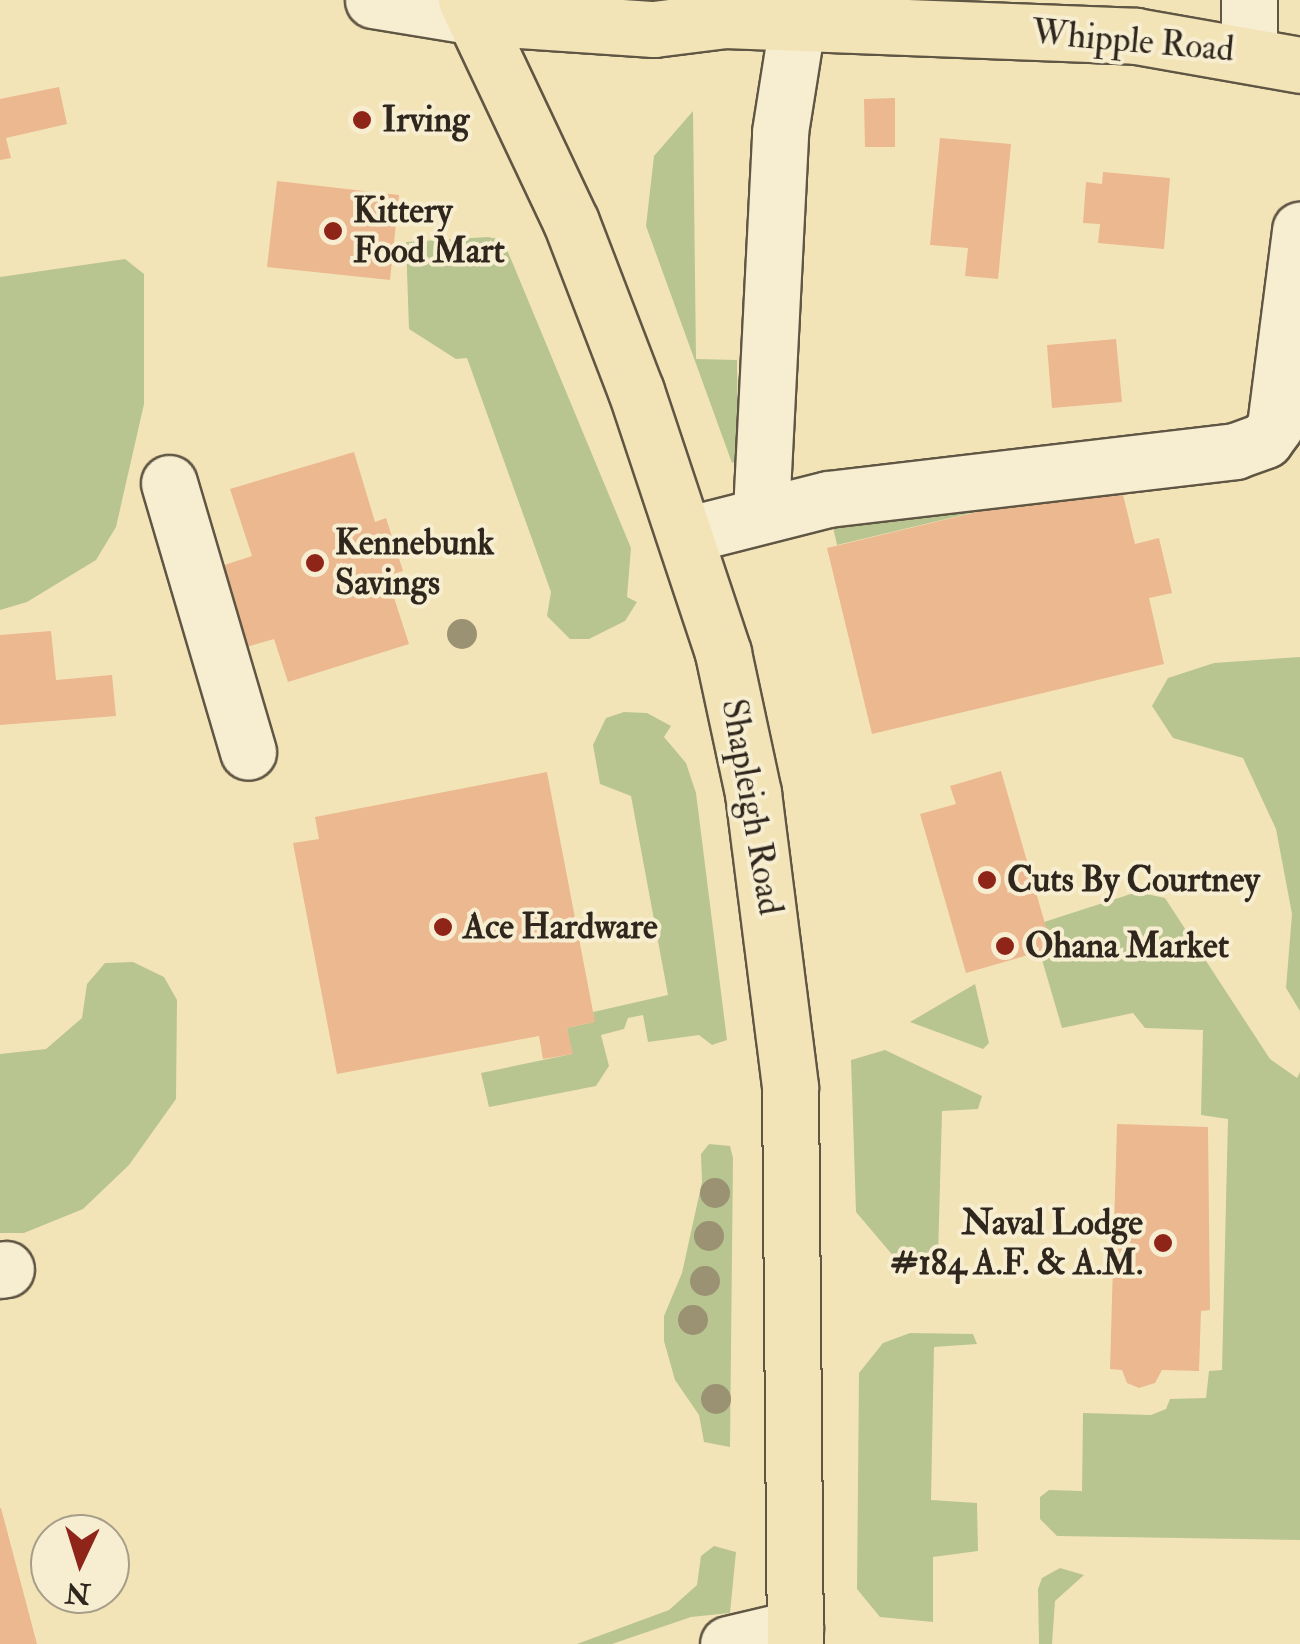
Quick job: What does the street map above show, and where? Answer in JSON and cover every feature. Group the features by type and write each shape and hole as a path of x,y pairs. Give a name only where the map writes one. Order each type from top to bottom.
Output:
{"main road":[{"name":"Whipple Road","path":"471,8 654,29 707,10 797,25 1266,39"},
{"name":"Shapleigh Road","path":"471,8 571,222 686,534 723,653 754,793 785,1016 796,1636"}],"street":[{"path":"373,0 471,8"},
{"path":"762,512 780,132 797,25"},
{"path":"686,534 762,512 1236,451 1266,440 1276,426 1300,230"},
{"path":"169,482 248,752"},
{"path":"728,1644 796,1636"}],"green space":[{"path":"693,111 696,359 737,360 738,460 732,463 646,226 654,156"},
{"path":"488,237 503,240 631,548 627,597 637,602 625,621 589,639 570,639 547,616 551,592 467,358 456,359 409,329 406,242"},
{"path":"125,259 144,274 144,404 116,527 96,560 27,602 0,610 0,277"},
{"path":"1093,484 837,545 831,518"},
{"path":"1300,657 1300,1011 1286,988 1292,914 1276,829 1243,758 1173,738 1152,706 1168,678 1214,663"},
{"path":"624,712 647,713 671,726 664,737 686,763 696,793 727,1040 712,1045 699,1035 648,1042 643,1015 628,1018 624,1029 601,1035 609,1066 596,1086 489,1107 481,1073 572,1054 567,1028 594,1022 593,1012 668,995 631,796 600,784 593,745 606,718"},
{"path":"1137,892 1165,898 1270,1059 1297,1078 1300,1072 1300,1540 1057,1536 1040,1519 1040,1497 1049,1490 1082,1491 1083,1413 1151,1415 1166,1409 1170,1399 1206,1398 1209,1371 1222,1370 1228,1119 1201,1115 1203,1030 1145,1028 1133,1013 1062,1028 1040,953 1051,948 1044,922"},
{"path":"133,962 164,977 177,1000 176,1099 129,1165 83,1209 24,1233 0,1233 0,1054 46,1049 82,1018 87,984 105,963"},
{"path":"975,984 989,1043 983,1049 910,1022"},
{"path":"885,1050 982,1096 978,1109 942,1111 938,1258 895,1258 856,1212 851,1060"},
{"path":"709,1144 730,1146 733,1158 730,1447 704,1442 699,1415 675,1380 664,1341 664,1316 682,1273 702,1182 701,1154"},
{"path":"910,1333 973,1334 977,1344 934,1347 931,1500 977,1503 978,1551 933,1557 933,1622 880,1617 857,1589 859,1373 883,1343"},
{"path":"714,1546 736,1552 730,1613 691,1617 612,1644 577,1644 669,1610 697,1585 701,1556"},
{"path":"1060,1568 1084,1575 1055,1601 1052,1644 1039,1644 1038,1589 1042,1578"}],"building":[{"path":"59,87 67,124 6,138 11,158 0,160 0,99"},
{"path":"895,98 895,147 865,147 864,99"},
{"path":"940,138 1011,144 998,279 965,276 968,248 930,245"},
{"path":"1103,172 1170,178 1164,249 1098,243 1100,224 1083,223 1086,182 1102,184"},
{"name":"Kittery Food Mart","path":"277,181 399,195 390,280 267,267"},
{"path":"1116,339 1122,402 1052,408 1047,345"},
{"name":"Kennebunk Savings","path":"354,452 375,522 386,518 403,571 387,576 409,644 288,682 274,639 233,651 209,570 252,556 230,489"},
{"path":"1119,478 1135,544 1159,538 1172,593 1149,598 1164,664 872,734 827,548"},
{"path":"51,631 56,680 112,675 116,716 0,725 0,635"},
{"path":"1001,771 1052,948 966,973 920,814 956,804 950,786"},
{"name":"Ace Hardware","path":"547,772 595,1022 567,1028 573,1054 543,1059 539,1036 337,1074 293,843 319,839 315,817"},
{"name":"Naval Lodge #184 A.F. & A.M.","path":"1117,1124 1208,1127 1210,1310 1201,1311 1199,1371 1162,1370 1155,1383 1139,1388 1127,1383 1122,1370 1110,1369"},
{"path":"1,1508 37,1644 0,1644"}],"place":[{"name":"Irving","path":"362,120"},
{"name":"Kittery Food Mart","path":"333,231"},
{"name":"Kennebunk Savings","path":"315,563"},
{"name":"Cuts By Courtney","path":"987,880"},
{"name":"Ace Hardware","path":"443,927"},
{"name":"Ohana Market","path":"1005,946"},
{"name":"Naval Lodge #184 A.F. & A.M.","path":"1163,1243"}]}
